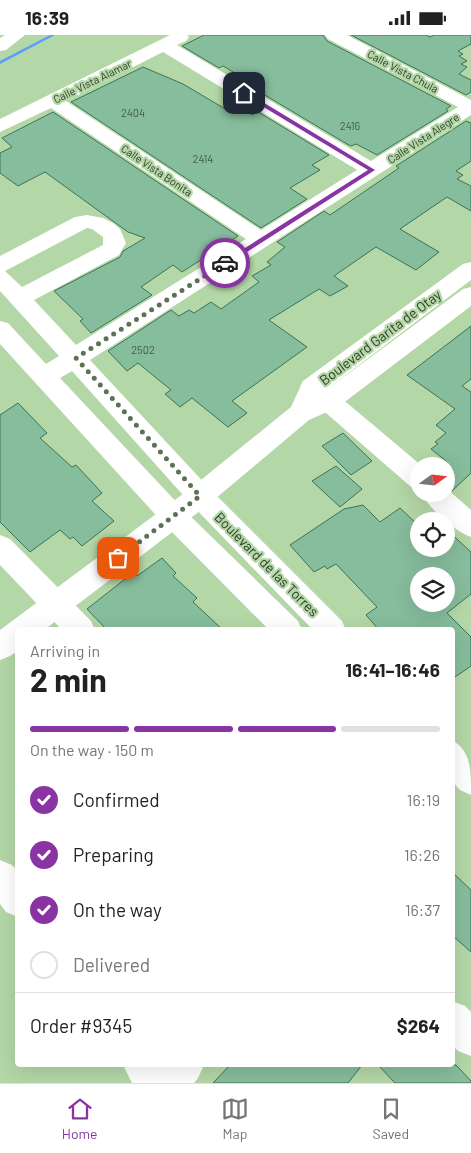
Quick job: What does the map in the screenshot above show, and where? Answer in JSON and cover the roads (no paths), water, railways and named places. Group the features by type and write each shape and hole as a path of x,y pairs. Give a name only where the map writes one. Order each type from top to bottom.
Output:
{"street":[{"path":"0,45 16,35"},
{"name":"Calle Vista Alamar","path":"0,126 184,35"},
{"name":"Calle Vista Chula","path":"334,35 471,107"},
{"path":"164,45 372,170"},
{"name":"Calle Vista Bonita","path":"52,100 262,240"},
{"name":"Calle Vista Alegre","path":"44,377 471,107"},
{"path":"0,265 82,222 91,220 113,234 115,243 111,250 19,298"},
{"name":"Boulevard Garita de Otay","path":"26,627 200,496 471,269"},
{"name":"Boulevard de las Torres","path":"0,277 200,496 329,627"},
{"name":"Boulevard Garita de Otay","path":"320,394 471,295"},
{"path":"0,329 12,357 44,377 173,516 285,627"},
{"path":"320,394 410,471"},
{"path":"450,503 467,513"},
{"path":"0,547 77,627"},
{"path":"0,647 15,635"},
{"path":"0,877 15,896"},
{"path":"455,1022 471,1038"},
{"path":"144,1067 156,1083"},
{"path":"168,1083 183,1067"}],"waterway":[{"path":"0,63 53,35"}]}
